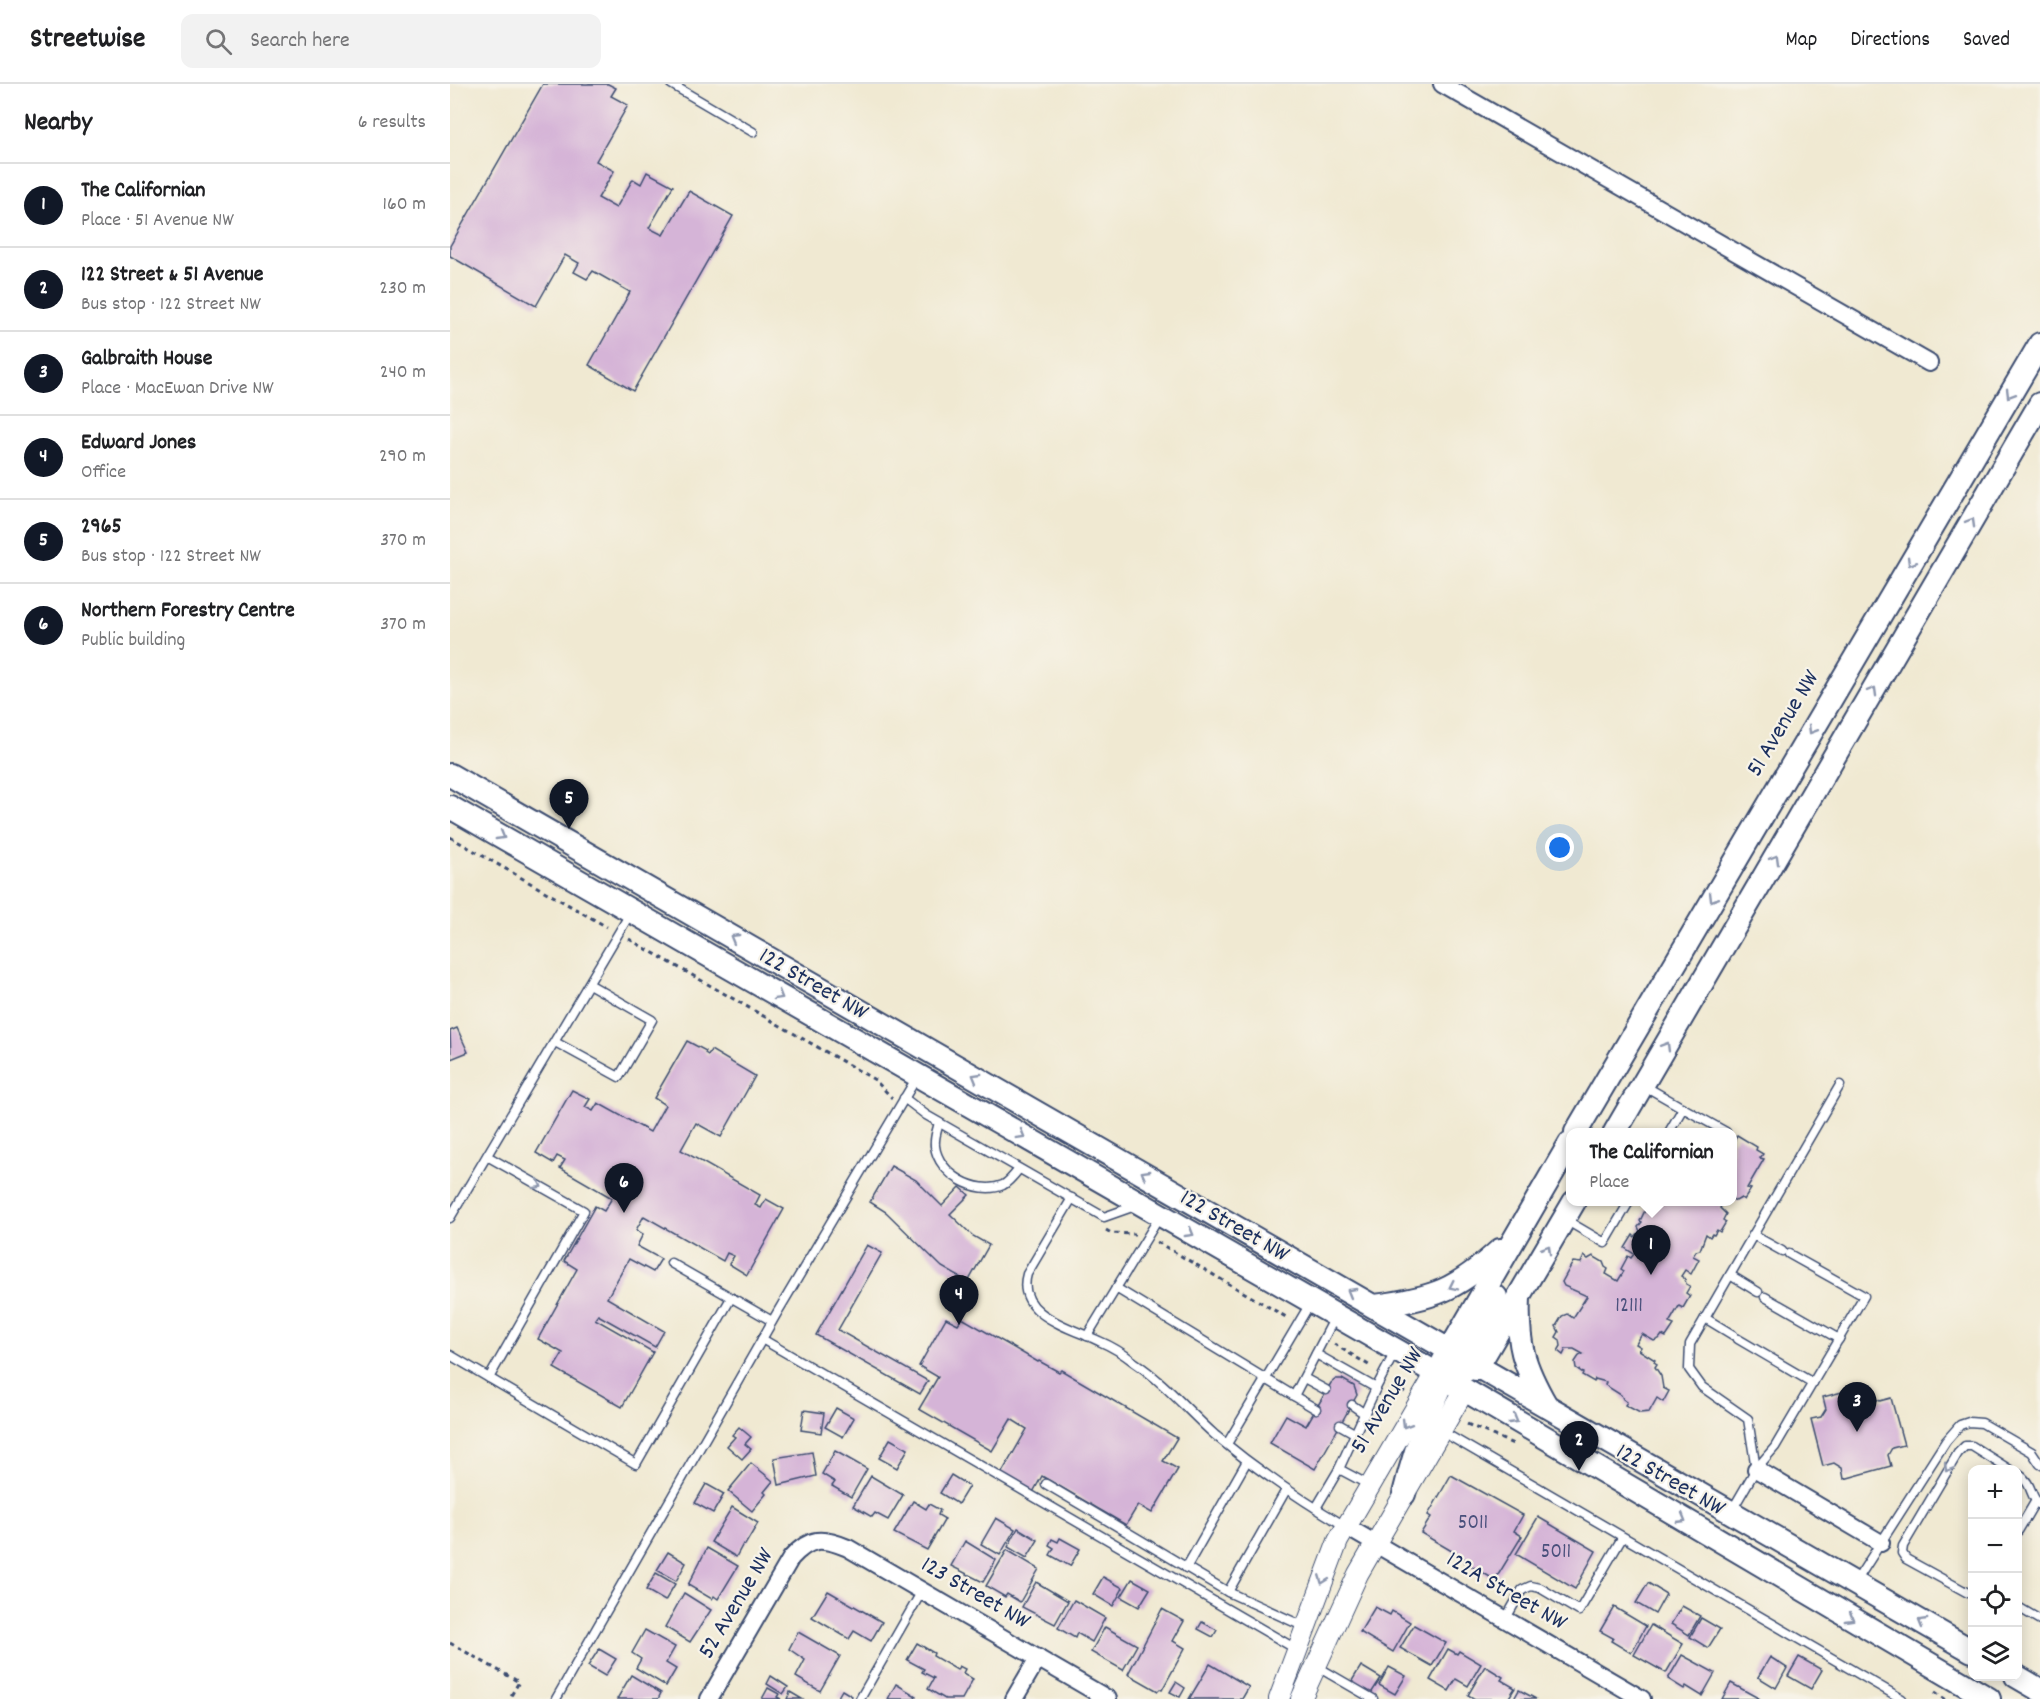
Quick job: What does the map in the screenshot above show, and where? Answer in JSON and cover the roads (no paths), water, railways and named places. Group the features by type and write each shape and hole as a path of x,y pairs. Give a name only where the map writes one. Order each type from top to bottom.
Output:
{"main road":[{"name":"51 Avenue NW","path":"1578,1128 2040,344"},
{"path":"1617,1128 2040,404"},
{"name":"122 Street NW","path":"450,775 1968,1649"},
{"name":"122 Street NW","path":"450,807 1396,1350 1989,1699"},
{"name":"51 Avenue NW","path":"1465,1358 1515,1237 1566,1150"},
{"path":"1404,1494 1411,1461 1432,1405 1465,1358 1543,1200 1554,1171"},
{"name":"51 Avenue NW","path":"1448,1381 1519,1296 1569,1210"},
{"path":"1374,1306 1428,1297 1458,1285 1481,1268 1515,1237"},
{"path":"1519,1296 1518,1324 1521,1348 1529,1375 1546,1407"},
{"path":"2022,1680 2040,1690"}],"street":[{"path":"1442,84 1929,363"},
{"name":"51 Avenue NW","path":"1279,1699 1346,1526 1369,1485 1448,1381"},
{"name":"51 Avenue NW","path":"1301,1699 1346,1598 1440,1431 1448,1381"},
{"path":"1756,1469 1881,1543"},
{"name":"122A Street NW","path":"1346,1526 1642,1699"},
{"name":"123 Street NW","path":"814,1540 848,1548 1108,1699"},
{"name":"52 Avenue NW","path":"709,1699 784,1569 800,1548 814,1540"},
{"path":"1014,1699 1038,1658"}],"lane":[{"path":"671,84 753,132"},
{"path":"450,1218 632,911"},
{"path":"555,1042 619,1077 652,1020 589,984"},
{"path":"556,1699 772,1321 918,1076"},
{"path":"1643,1085 1719,1128"},
{"path":"1756,1469 1748,1419 1702,1387 1689,1369 1690,1344 1840,1085"},
{"path":"904,1098 939,1123 1104,1217 1140,1204"},
{"path":"1670,1128 1683,1108"},
{"path":"939,1123 935,1146 939,1158 950,1173 972,1186 990,1188 1005,1185 1019,1169"},
{"path":"487,1156 584,1211 489,1378"},
{"path":"1072,1198 1027,1275 1024,1284 1031,1303 1050,1319 1101,1341 1135,1362 1247,1461 1286,1490 1346,1526"},
{"path":"1569,1210 1605,1243 1627,1206"},
{"path":"1087,1336 1160,1216"},
{"path":"1731,1512 1756,1469 1775,1447 1864,1296 1753,1235"},
{"path":"671,1263 772,1321"},
{"path":"1730,1275 1839,1339"},
{"path":"1116,1288 1316,1409"},
{"path":"450,1355 636,1464 731,1298"},
{"path":"1227,1444 1311,1302"},
{"path":"1294,1396 1335,1316"},
{"path":"1705,1318 1813,1383"},
{"path":"762,1339 1297,1649"},
{"path":"1316,1508 1339,1469 1396,1350"},
{"path":"1316,1354 1376,1388"},
{"path":"1304,1378 1326,1390"},
{"path":"1352,1405 1365,1414"},
{"path":"1855,1584 1946,1441 1960,1425 1982,1422 2036,1452 2040,1464"},
{"path":"1340,1425 1356,1434"},
{"path":"1440,1431 1902,1699"},
{"path":"1968,1593 1906,1559 1902,1553 1903,1546 1958,1453 1965,1446 1972,1446 2002,1465"},
{"path":"1186,1568 1247,1461"},
{"path":"1339,1469 1369,1485"},
{"path":"2022,1477 2030,1484 2038,1504 2022,1526"},
{"path":"1046,1484 1228,1592 1305,1627"},
{"path":"1228,1592 1286,1490"},
{"path":"1505,1620 1522,1590 1531,1586 1540,1588 1579,1611 1623,1538"},
{"path":"860,1699 922,1592"},
{"path":"2022,1609 2040,1620"},
{"path":"1316,1666 1373,1699"}],"place":[{"name":"2965","path":"569,829"},
{"name":"Northern Forestry Centre","path":"624,1213"},
{"name":"The Californian","path":"1651,1275"},
{"name":"Edward Jones","path":"959,1325"},
{"name":"Galbraith House","path":"1857,1432"},
{"name":"122 Street & 51 Avenue","path":"1579,1471"}]}
